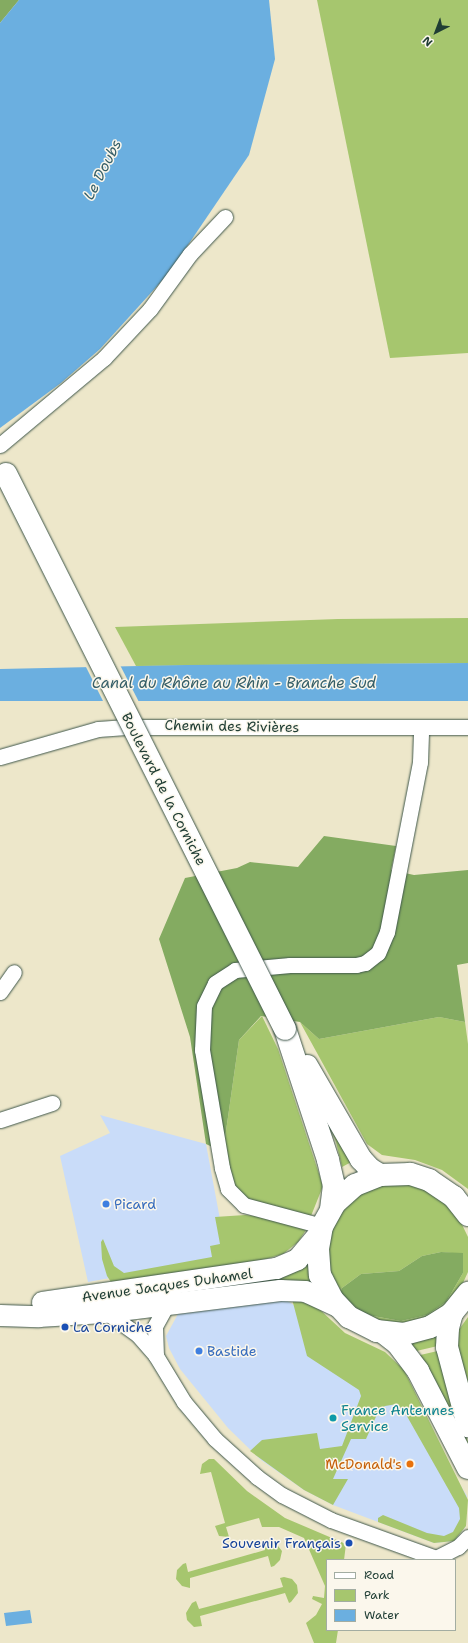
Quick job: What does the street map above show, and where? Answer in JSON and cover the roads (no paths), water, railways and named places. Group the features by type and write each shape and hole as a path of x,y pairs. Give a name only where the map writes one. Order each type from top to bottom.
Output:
{"main road":[{"name":"Boulevard de la Corniche","path":"3,469 288,1034 361,1159 370,1169 380,1175"},
{"name":"Boulevard de la Corniche","path":"288,1034 330,1165 334,1185 325,1222 318,1267 323,1284 337,1306"},
{"path":"325,1222 350,1189 380,1175 410,1174 429,1180 454,1197 468,1214"},
{"name":"Avenue Jacques Duhamel","path":"0,1315 101,1303 276,1268 297,1259 325,1222"},
{"name":"Avenue Jacques Duhamel","path":"0,1311 101,1303 166,1306 292,1290 312,1294 337,1306"},
{"path":"337,1306 362,1325 384,1333 404,1334 424,1330 452,1313 468,1293"},
{"path":"452,1313 448,1328 446,1347 468,1426"},
{"path":"384,1333 397,1343 418,1371 468,1468"}],"street":[{"path":"0,445 104,358 154,304 190,254 225,217"},
{"name":"Chemin des Rivières","path":"0,757 98,730 126,727 468,727"},
{"path":"325,1222 244,1205 228,1190 222,1168 202,1050 204,1006 215,984 235,970 290,965 356,965 365,963 378,953 387,932 420,762 421,728"},
{"path":"0,992 14,972"},
{"path":"0,1120 52,1103"},
{"path":"101,1303 132,1329 156,1356 199,1422 233,1457 270,1486 306,1509 331,1520 436,1558 458,1547 468,1537"},
{"path":"156,1356 155,1326 166,1306"}],"water":[{"name":"Le Doubs","path":"19,0 269,0 275,59 249,155 169,273 100,349 61,383 0,428 0,23"},
{"name":"Canal du Rhône au Rhin - Branche Sud","path":"468,663 468,701 0,701 0,669 186,665"},
{"path":"30,1610 32,1623 6,1626 4,1613"}],"place":[{"name":"Picard","path":"106,1204"},
{"name":"La Corniche","path":"65,1327"},
{"name":"Bastide","path":"199,1351"},
{"name":"France Antennes Service","path":"333,1418"},
{"name":"McDonald's","path":"410,1464"},
{"name":"Souvenir Français","path":"349,1543"}]}
